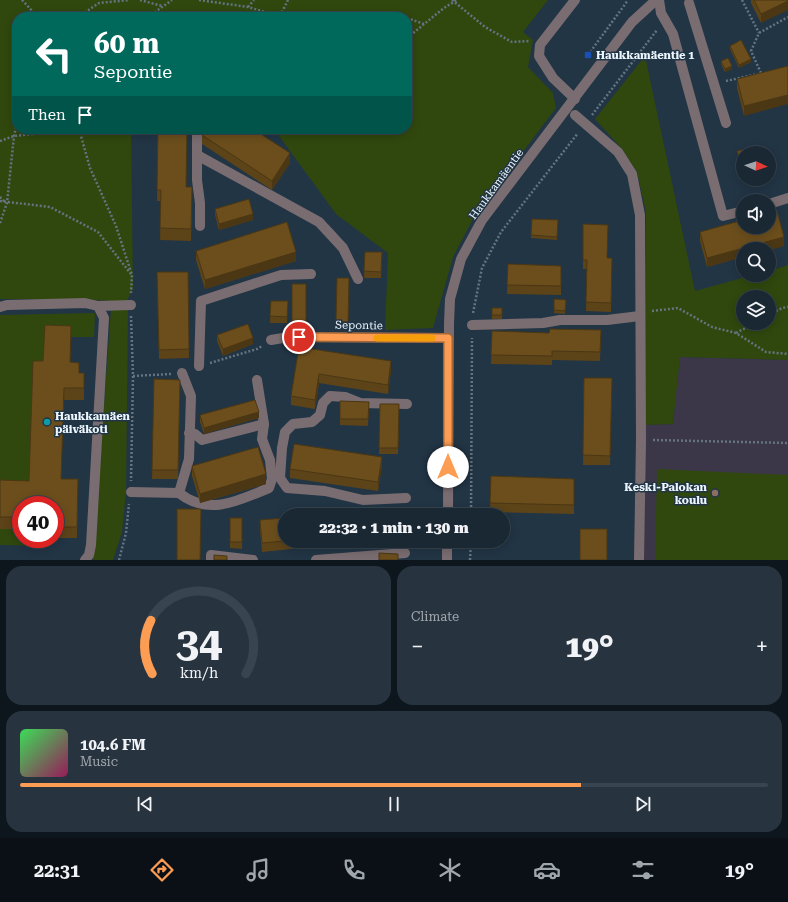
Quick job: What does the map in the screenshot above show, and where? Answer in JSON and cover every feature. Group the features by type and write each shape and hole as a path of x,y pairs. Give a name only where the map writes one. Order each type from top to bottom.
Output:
{"street":[{"path":"575,0 541,42 539,56 553,78 575,98"},
{"name":"Haukkamäentie","path":"448,508 448,338 450,300 461,259 482,220 632,22 656,0"},
{"path":"659,0 661,13 673,34 723,216 736,213"},
{"path":"689,3 726,123"},
{"path":"575,115 618,152 632,174 640,215 641,440 639,560"},
{"path":"197,134 197,180 200,203 200,226"},
{"path":"197,155 319,222 343,248 358,279"},
{"path":"776,202 788,198"},
{"path":"199,366 201,301 281,275 311,274"},
{"path":"0,307 7,305 80,303 98,306 130,301"},
{"path":"85,560 89,555 91,545 104,330 104,318 98,306"},
{"path":"472,325 543,323 560,320 607,320 640,314"},
{"name":"Sepontie","path":"271,340 289,337 448,338"},
{"path":"179,493 189,459 191,396 182,373"},
{"path":"131,492 179,493 188,500 200,504 227,505 269,488 272,479 270,460 262,440 264,424 257,380"},
{"path":"406,498 363,500 325,491 287,488 280,478 282,448 285,432 293,424 312,422 320,415 323,404 330,396 345,397 360,403 407,404"},
{"path":"189,433 195,434 202,440 264,424"},
{"path":"447,548 447,560"},
{"path":"316,560 406,553"},
{"path":"210,560 211,555 253,560"}],"path":[{"path":"22,0 33,12"},
{"path":"85,12 100,2 129,0"},
{"path":"140,0 163,6"},
{"path":"155,12 172,0"},
{"path":"199,0 248,7 266,12"},
{"path":"248,7 254,0"},
{"path":"283,12 288,0"},
{"path":"412,34 452,1 457,0"},
{"path":"588,55 627,0"},
{"path":"742,0 759,33"},
{"path":"452,1 485,28 512,42 541,42"},
{"path":"761,73 751,51 759,33 788,17"},
{"path":"412,20 424,24"},
{"path":"471,508 472,325 474,304 482,268 501,232 665,20"},
{"path":"714,84 767,72"},
{"path":"0,141 14,136 32,134"},
{"path":"80,134 90,168 116,226 132,275 130,301 133,376 131,492 126,533 119,560"},
{"path":"0,223 7,203 14,136"},
{"path":"0,197 7,203"},
{"path":"0,201 50,207 98,232 132,275"},
{"path":"776,311 788,307"},
{"path":"640,314 678,308 712,327 736,333 766,352 788,354"},
{"path":"736,333 742,330"},
{"path":"641,440 788,443"},
{"path":"470,560 471,548"}],"shaded area":[{"name":"Keski-Palokan koulu","path":"680,357 788,360 788,560 640,560 644,425 673,424"}],"green space":[{"path":"0,0 548,0 523,32 533,40 528,67 553,93 556,108 475,215 453,257 433,328 385,330 388,253 336,214 278,134 412,134 412,12 12,12 12,134 131,134 133,289 126,302 80,299 0,299"},
{"path":"645,56 695,291 736,280 736,282 776,282 776,269 788,265 788,360 680,357 673,424 644,425 646,212 637,172 622,149 595,119"},
{"path":"111,309 128,309 126,492 122,532 113,560 93,560"},
{"path":"95,313 94,337 45,337 43,373 29,492 0,492 0,315"},
{"path":"657,469 788,475 788,560 655,560"},
{"path":"0,529 12,529 12,545 0,545"}],"building":[{"path":"754,0 788,0 788,1 761,14"},
{"path":"741,40 751,59 739,65 730,46"},
{"path":"728,58 732,66 725,69 721,61"},
{"path":"788,66 788,95 744,106 737,79"},
{"path":"158,134 187,134 186,187 192,187 191,229 160,228 161,190 157,190"},
{"path":"261,134 290,153 272,181 202,135"},
{"path":"249,199 253,214 219,224 215,209"},
{"path":"776,211 784,237 766,242 736,242 736,250 707,258 700,232 736,222 736,234 776,234"},
{"path":"532,219 558,220 557,237 531,235"},
{"path":"287,222 296,252 205,280 196,251"},
{"path":"583,224 608,225 607,258 612,258 611,303 586,302 587,260 583,260"},
{"path":"365,252 382,252 381,272 364,271"},
{"path":"508,264 561,266 561,286 507,285"},
{"path":"157,272 188,272 189,349 159,350"},
{"path":"337,278 349,278 348,322 336,321"},
{"path":"292,284 306,284 306,325 292,325"},
{"path":"554,299 566,300 565,311 554,310"},
{"path":"271,301 288,301 287,317 270,316"},
{"path":"492,308 502,308 502,315 492,315"},
{"path":"248,324 253,338 223,349 217,335"},
{"name":"Haukkamäen päiväkoti","path":"45,325 71,326 70,362 79,363 79,373 84,373 84,388 64,388 61,479 78,479 77,527 64,527 64,496 12,496 12,517 0,517 0,480 29,481 33,361 43,361"},
{"path":"550,329 601,330 600,352 552,351 552,356 491,355 492,331 549,333"},
{"path":"299,347 391,361 388,385 319,374 315,400 291,396"},
{"path":"584,378 612,378 610,456 583,455"},
{"path":"154,379 180,380 178,470 152,470"},
{"path":"255,400 259,412 204,428 200,415"},
{"path":"340,401 369,402 368,419 340,419"},
{"path":"380,404 399,404 398,448 379,448"},
{"path":"294,444 382,457 378,482 290,469"},
{"path":"258,447 266,474 200,494 192,466"},
{"path":"491,476 574,479 574,505 490,503"},
{"path":"177,509 201,509 200,560 177,560"},
{"path":"230,518 242,518 242,542 230,542"},
{"path":"278,519 278,542 262,543 260,520"},
{"path":"580,529 607,529 607,560 580,560"},
{"path":"379,553 398,554 398,560 379,560"},
{"path":"214,555 227,556 227,560 214,560"}],"slow traffic":[{"path":"377,338 432,338"}],"place":[{"name":"Haukkamäentie 1","path":"588,55"},
{"name":"Haukkamäen päiväkoti","path":"47,422"},
{"name":"Keski-Palokan koulu","path":"715,493"}],"route":[{"path":"299,337 448,338 448,467"}]}
